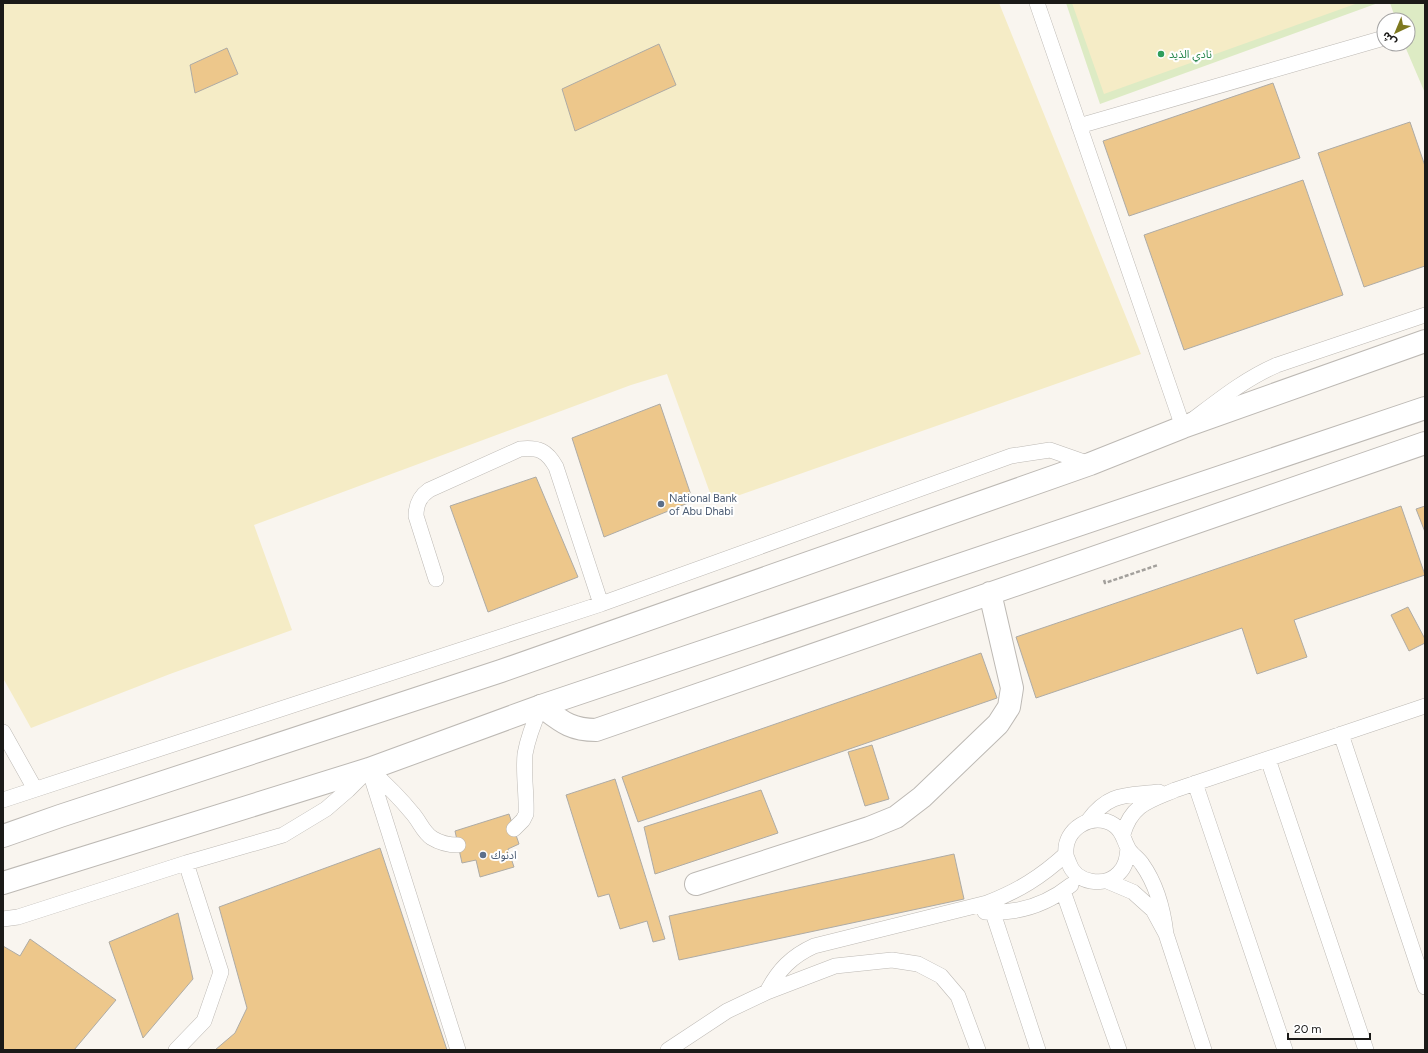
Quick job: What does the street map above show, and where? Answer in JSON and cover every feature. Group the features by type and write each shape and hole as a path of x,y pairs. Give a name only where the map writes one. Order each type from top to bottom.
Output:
{"main road":[{"path":"3,836 501,671 1090,464 1183,427 1425,341"},
{"path":"3,883 370,769 541,706 1425,408"},
{"path":"541,706 566,725 582,730 596,730 1425,443"},
{"path":"696,884 869,828 896,817 922,797 998,724 1009,707 1012,688 990,593"}],"lane":[{"path":"1037,3 1183,427 1249,379 1277,365 1425,315"},
{"path":"1080,126 1376,40"},
{"path":"436,580 416,516 418,501 422,495 429,490 520,449 531,448 542,451 546,454 551,458 556,467 601,604"},
{"path":"3,800 601,604 1011,456 1050,450 1090,464"},
{"path":"514,829 524,820 526,814 525,756 533,722 541,706"},
{"path":"1176,790 1126,795 1104,803 1095,811 1088,821 1076,828 1068,840 1066,854 1070,867 1080,877 1093,882 1107,881 1119,874 1126,862 1127,822 1135,810 1146,802 1195,783 1425,706"},
{"path":"3,732 35,789"},
{"path":"1341,734 1425,987"},
{"path":"1268,759 1366,1050"},
{"path":"370,769 400,799 426,833 441,843 458,845"},
{"path":"3,919 18,917 186,862 283,836 326,809 370,769"},
{"path":"370,769 458,1050"},
{"path":"1195,783 1285,1050"},
{"path":"1088,821 1102,820 1114,825 1126,841 1152,879 1164,915 1166,934"},
{"path":"767,992 782,967 793,958 814,946 987,903 1009,894 1029,883 1049,870 1066,854"},
{"path":"176,1050 204,1021 221,972 186,862"},
{"path":"965,909 993,913 1023,909 1051,899 1064,891 1080,877"},
{"path":"1107,881 1132,892 1153,910 1166,934 1204,1050"},
{"path":"1064,891 1119,1050"},
{"path":"993,913 1038,1050"},
{"path":"668,1050 727,1011 767,992 835,966 892,960 918,964 941,976 958,996 978,1050"}],"green space":[{"name":"نادي الذيد","path":"1066,3 1378,3 1100,104"},
{"path":"1390,3 1425,3 1425,93 1407,52 1416,52 1416,12 1393,12"}],"sand":[{"path":"3,3 999,3 1141,354 714,504 667,374 631,385 254,525 292,630 170,674 31,728 3,678"},
{"name":"نادي الذيد","path":"1072,3 1358,3 1104,94"}],"building":[{"path":"659,44 676,85 575,131 562,89"},
{"path":"227,48 238,74 195,93 190,65"},
{"path":"1273,83 1300,158 1129,216 1103,141"},
{"path":"1410,122 1425,166 1425,266 1364,287 1318,153"},
{"path":"1303,180 1343,295 1184,350 1144,235"},
{"path":"660,404 693,501 604,537 572,438"},
{"path":"536,477 578,577 488,612 450,506"},
{"path":"1401,506 1425,575 1294,620 1307,657 1257,674 1242,628 1036,698 1016,637"},
{"path":"1425,506 1425,532 1416,509"},
{"path":"1408,607 1425,639 1425,643 1409,651 1391,615"},
{"path":"981,653 997,698 638,822 622,777"},
{"path":"872,745 889,799 865,806 848,752"},
{"path":"615,779 665,939 653,942 647,921 620,929 609,894 598,897 566,795"},
{"path":"761,790 778,833 655,874 644,827"},
{"path":"509,814 519,844 508,849 514,867 480,877 476,860 462,863 455,831"},
{"path":"380,848 447,1050 215,1050 235,1033 247,1008 219,907"},
{"path":"954,854 964,899 679,960 669,916"},
{"path":"178,913 193,979 143,1038 109,942"},
{"path":"30,939 116,1000 74,1050 3,1050 3,946 20,956"}],"place":[{"name":"نادي الذيد","path":"1161,54"},
{"name":"National Bank of Abu Dhabi","path":"661,504"},
{"name":"ادنوك","path":"483,855"}]}
